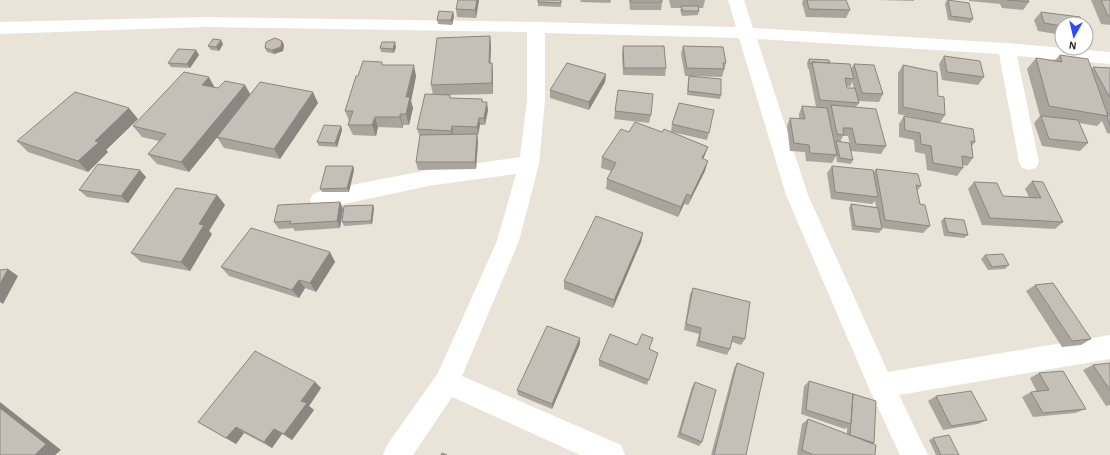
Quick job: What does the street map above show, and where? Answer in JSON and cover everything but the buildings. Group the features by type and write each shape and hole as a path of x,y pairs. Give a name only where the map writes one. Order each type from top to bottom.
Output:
{"street":[{"path":"736,0 797,195 881,386 914,455"},
{"path":"0,28 204,22 536,27 746,33 1007,49 1110,58"},
{"path":"397,455 447,382 508,241 529,164 536,100 536,27"},
{"path":"1007,49 1029,162"},
{"path":"321,200 428,178 529,164"},
{"path":"881,386 1110,347"},
{"path":"447,382 611,455"}]}
